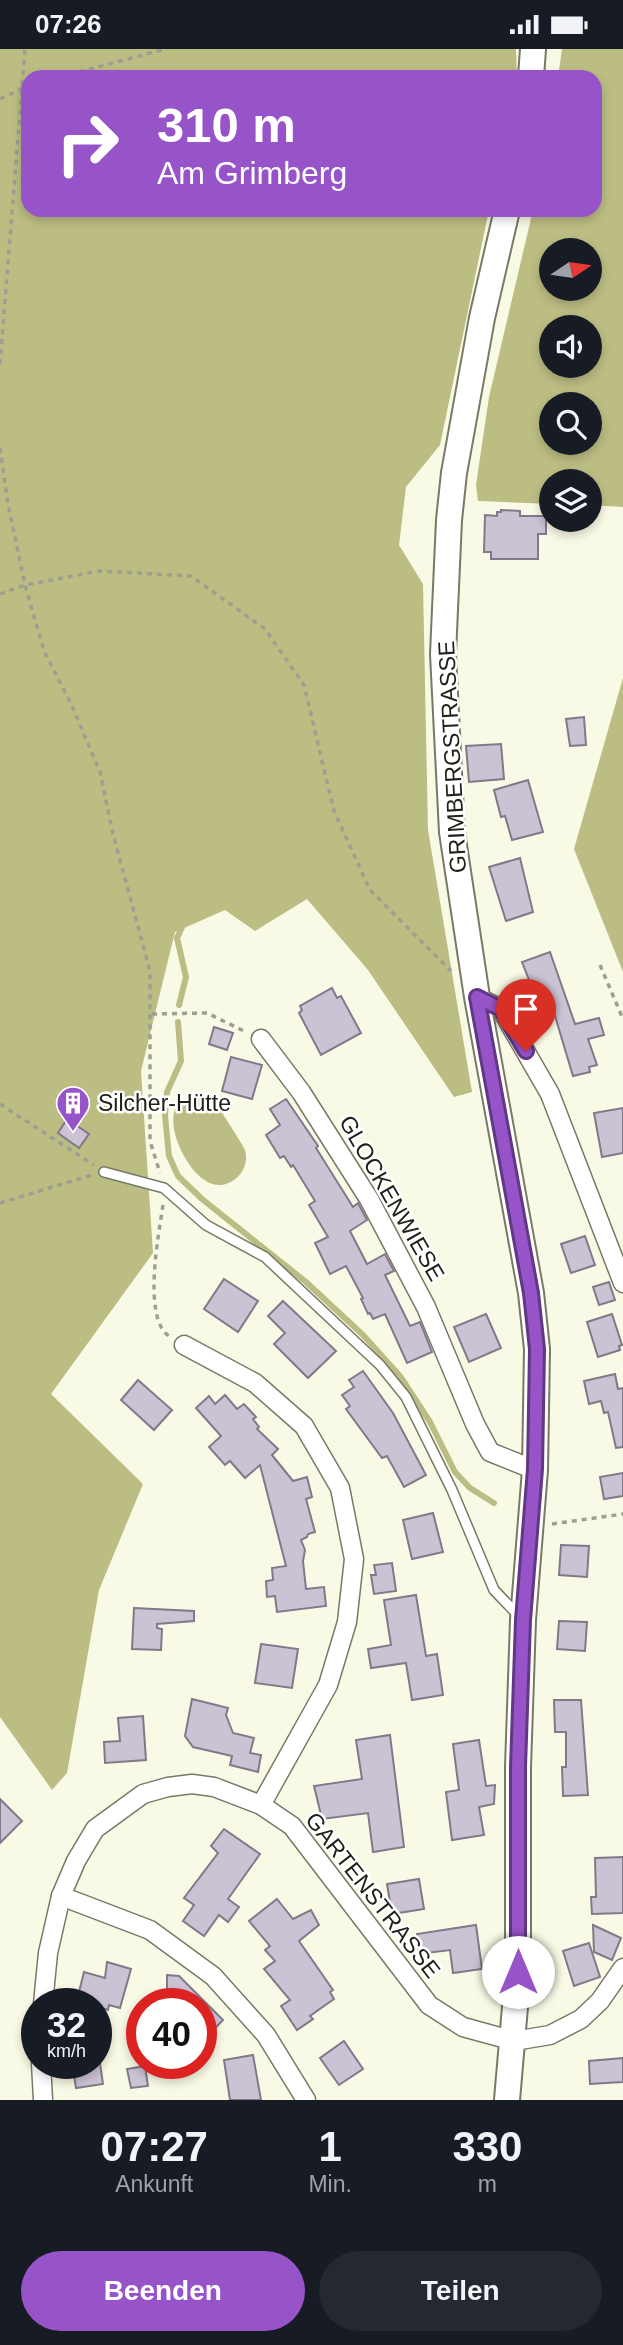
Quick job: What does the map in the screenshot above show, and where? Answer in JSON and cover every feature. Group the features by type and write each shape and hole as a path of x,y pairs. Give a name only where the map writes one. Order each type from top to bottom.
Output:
{"street":[{"path":"532,70 533,49"},
{"name":"GRIMBERGSTRASSE","path":"505,217 482,318 454,473 443,654 452,832 477,997 531,1293 537,1349 535,1469 523,1620 518,1767 518,1972 507,2100"},
{"path":"477,997 501,1009 550,1094 623,1283"},
{"name":"GLOCKENWIESE","path":"261,1039 301,1092 369,1199 426,1307 475,1424 490,1451 535,1469"},
{"path":"184,1345 255,1383 304,1426 340,1488 354,1559 347,1622 328,1685 261,1805"},
{"name":"GARTENSTRASSE","path":"45,1988 48,1953 61,1896 76,1861 95,1829 143,1794 192,1784 215,1787 261,1805 292,1826 429,2005 463,2027 514,2041"},
{"path":"61,1896 150,1930 213,1976 266,2035 306,2100"},
{"path":"514,2041 550,2035 581,2019 600,2001 623,1968"},
{"path":"42,2079 43,2100"}],"lane":[{"path":"104,1172 164,1188 205,1225 265,1257 380,1365 406,1397 452,1490 495,1590 523,1620"}],"path":[{"path":"23,70 25,49"},
{"path":"86,70 165,49"},
{"path":"0,99 21,88"},
{"path":"0,363 21,100"},
{"path":"0,448 8,504 25,585 44,651 72,706 100,772 113,834 150,971 150,1141 164,1188 155,1269 155,1308 164,1332 184,1345"},
{"path":"0,594 25,585 99,571 191,576 265,629 304,685 334,811 370,890 477,997"},
{"path":"600,965 623,1019"},
{"path":"152,1014 207,1013 261,1039"},
{"path":"0,1104 104,1172"},
{"path":"0,1203 104,1172"},
{"path":"531,1527 623,1514"}],"shaded area":[{"path":"0,49 516,49 517,70 21,70 21,217 488,217 440,445 406,487 399,545 423,584 428,830 472,1092 454,1097 368,970 307,899 255,931 225,910 175,932 141,1071 153,1253 51,1394 143,1484 99,1590 67,1773 52,1790 0,1717"},
{"path":"562,49 623,49 623,507 602,506 602,469 539,469 539,504 478,501 476,485 489,397 531,217 602,217 602,70 559,70"},
{"path":"623,678 623,972 574,849"},
{"path":"203,1095 213,1100 245,1150 244,1168 237,1178 226,1184 210,1183 200,1176 190,1166 177,1139 174,1114 178,1104 187,1098"}],"building":[{"path":"520,511 520,516 539,516 539,532 546,534 538,534 538,559 491,559 491,552 484,552 485,515 497,516 497,512"},
{"path":"584,717 586,745 570,746 566,719"},
{"path":"501,744 504,779 469,782 466,746"},
{"path":"528,780 543,832 512,840 505,816 501,817 494,790"},
{"path":"520,858 533,912 506,921 489,867"},
{"path":"550,952 575,1024 599,1018 604,1035 588,1039 597,1065 589,1067 590,1072 573,1076 552,1006 541,1010 522,962"},
{"path":"332,988 337,998 341,996 361,1033 321,1055 299,1013 302,1010 300,1006"},
{"path":"214,1027 233,1033 227,1050 209,1044"},
{"path":"231,1057 262,1065 252,1099 222,1091"},
{"path":"286,1099 318,1146 316,1148 353,1207 358,1203 367,1220 350,1231 367,1264 385,1254 394,1271 385,1275 410,1326 420,1322 432,1352 407,1363 385,1314 373,1319 370,1313 368,1314 361,1299 363,1298 346,1266 330,1274 315,1243 328,1237 309,1205 315,1201 293,1165 291,1167 284,1156 280,1158 266,1135 280,1125 270,1109"},
{"path":"623,1108 623,1153 602,1157 594,1113"},
{"name":"Silcher-Hütte","path":"67,1119 89,1134 79,1148 58,1133"},
{"path":"585,1236 595,1265 571,1273 561,1244"},
{"path":"224,1279 258,1301 238,1332 204,1309"},
{"path":"609,1282 615,1300 599,1305 593,1287"},
{"path":"283,1301 336,1351 308,1378 274,1344 285,1333 268,1316"},
{"path":"486,1314 501,1348 469,1362 454,1327"},
{"path":"612,1314 622,1345 619,1346 620,1350 598,1357 587,1322"},
{"path":"363,1371 393,1413 426,1475 404,1487 387,1456 382,1458 346,1409 350,1406 342,1395 354,1387 349,1380"},
{"path":"615,1374 618,1389 623,1388 623,1447 616,1448 608,1412 604,1413 601,1401 589,1404 584,1381"},
{"path":"138,1380 172,1410 154,1430 121,1400"},
{"path":"225,1395 237,1409 244,1404 256,1417 253,1419 259,1427 257,1429 278,1449 272,1455 293,1481 307,1477 312,1497 306,1499 315,1532 301,1540 305,1550 303,1561 306,1589 324,1587 326,1606 277,1612 275,1596 267,1597 266,1581 273,1580 272,1568 286,1566 260,1465 245,1478 230,1461 225,1465 209,1447 221,1436 196,1408 209,1396 215,1404"},
{"path":"623,1473 623,1496 604,1499 600,1477"},
{"path":"433,1513 443,1552 412,1559 403,1520"},
{"path":"561,1545 589,1546 587,1577 559,1575"},
{"path":"392,1563 396,1591 374,1594 371,1575 376,1575 374,1565"},
{"path":"416,1595 426,1656 437,1654 443,1695 412,1700 406,1663 371,1668 368,1649 391,1645 384,1600"},
{"path":"134,1608 194,1611 194,1621 157,1624 157,1628 162,1629 161,1650 132,1649"},
{"path":"559,1621 587,1622 585,1651 557,1649"},
{"path":"261,1644 298,1649 292,1688 255,1683"},
{"path":"192,1699 228,1708 226,1715 233,1733 254,1738 250,1753 261,1755 258,1772 230,1765 232,1756 193,1747 185,1736"},
{"path":"554,1700 581,1700 588,1795 563,1796 562,1767 566,1767 566,1732 555,1732"},
{"path":"143,1716 146,1760 105,1763 104,1742 120,1741 118,1718"},
{"path":"390,1735 404,1847 373,1852 368,1813 322,1819 314,1786 362,1779 356,1740"},
{"path":"479,1740 486,1786 495,1785 494,1804 479,1807 484,1835 452,1840 446,1792 459,1790 453,1744"},
{"path":"0,1799 22,1821 0,1843"},
{"path":"224,1829 260,1854 228,1899 239,1907 228,1922 219,1915 204,1936 183,1921 194,1905 184,1898 218,1853 211,1846"},
{"path":"623,1857 623,1913 592,1914 591,1897 596,1897 595,1858"},
{"path":"419,1879 424,1909 392,1914 387,1884"},
{"path":"277,1899 293,1919 311,1910 319,1925 299,1941 333,1990 330,1992 334,1999 310,2016 313,2019 297,2030 281,2006 290,2000 264,1969 275,1961 265,1950 270,1946 249,1921"},
{"path":"476,1925 482,1969 453,1973 450,1950 419,1954 417,1934"},
{"path":"593,1925 621,1938 612,1960 594,1952"},
{"path":"589,1943 600,1977 574,1986 563,1951"},
{"path":"107,1962 131,1969 120,2008 112,2006 112,1988 80,1988 84,1972 105,1978"},
{"path":"167,1975 179,1976 191,1988 167,1988"},
{"path":"217,2014 223,2020 217,2026"},
{"path":"344,2041 363,2069 339,2085 320,2058"},
{"path":"253,2055 261,2100 230,2100 224,2060"},
{"path":"623,2058 623,2082 590,2084 589,2061"},
{"path":"75,2079 102,2079 103,2084 76,2088"},
{"path":"129,2079 147,2079 148,2086 131,2088"}],"waterway":[{"path":"162,559 193,544 193,531 225,480 270,454 286,432 301,422 307,408 312,370 321,357 337,344 355,335 387,277 402,266 404,247 417,240 421,217"},
{"path":"157,590 150,624 145,661 146,677 137,731 146,781 171,844 188,860 193,877 191,908 177,938 186,977 179,1005"},
{"path":"0,783 35,832 51,871 61,906 59,937 51,980 54,1005 67,1043 89,1078 117,1154"},
{"path":"0,928 11,943 51,980"},
{"path":"178,1022 181,1061 167,1092 165,1115 169,1156 178,1176 202,1199 306,1282 363,1335 400,1376 430,1422 455,1472 470,1488 494,1503"}],"place":[{"name":"Silcher-Hütte","path":"73,1133"}],"route":[{"path":"518,1972 518,1767 523,1620 535,1469 537,1349 531,1293 477,997 501,1009 526,1051"}]}
